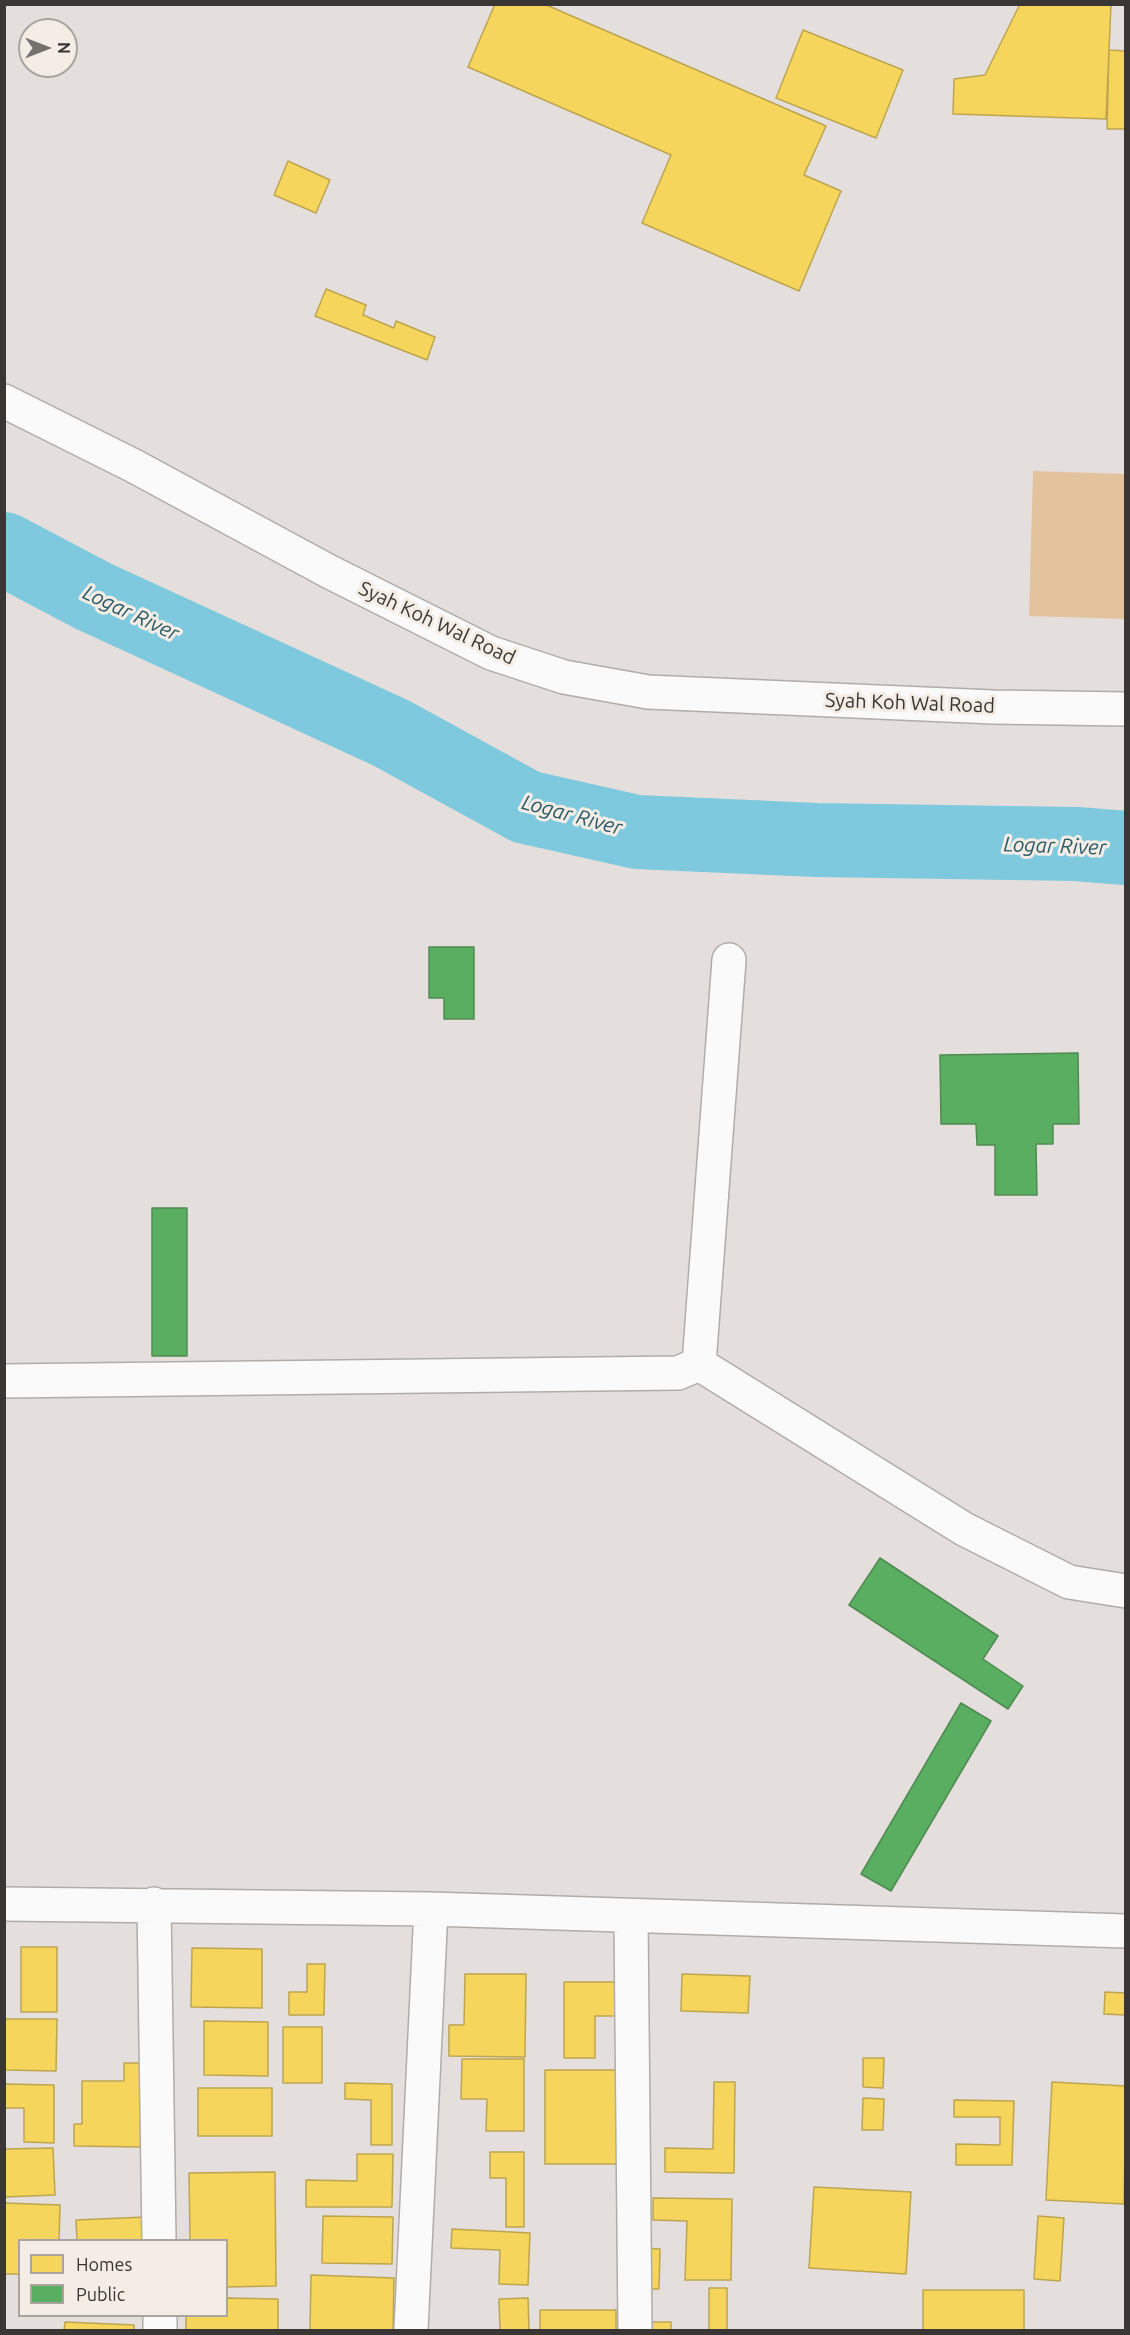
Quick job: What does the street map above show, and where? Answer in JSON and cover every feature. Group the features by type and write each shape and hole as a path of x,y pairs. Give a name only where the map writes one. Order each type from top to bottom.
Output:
{"street":[{"name":"Syah Koh Wal Road","path":"4,401 134,466 328,571 491,653 564,677 648,692 993,707 1125,709"},
{"path":"699,1364 729,960"},
{"path":"4,1381 678,1373 699,1364"},
{"path":"699,1364 964,1529 1069,1582 1125,1591"},
{"path":"4,1904 431,1909 631,1918 1125,1931"},
{"path":"154,1904 159,2239"},
{"path":"411,2331 431,1909"},
{"path":"631,1918 636,2331"}],"shaded area":[{"path":"1033,471 1125,474 1125,619 1029,616"}],"building: Homes":[{"path":"495,4 544,4 826,126 804,175 841,191 799,291 642,223 671,155 468,67"},
{"path":"1020,4 1111,4 1106,119 953,114 954,79 985,75"},
{"path":"803,30 903,70 876,138 776,98"},
{"path":"1109,50 1126,51 1126,129 1107,129"},
{"path":"288,161 330,180 316,213 274,195"},
{"path":"326,289 366,305 363,315 394,328 396,321 435,337 427,360 315,316"},
{"path":"21,1947 57,1947 57,2012 21,2012"},
{"path":"192,1948 262,1949 262,2008 191,2007"},
{"path":"307,1964 325,1964 324,2015 289,2015 289,1992 307,1992"},
{"path":"465,1974 526,1974 525,2057 449,2056 449,2025 464,2025"},
{"path":"682,1974 750,1976 748,2013 681,2011"},
{"path":"564,1982 620,1982 620,2016 595,2016 595,2058 564,2058"},
{"path":"1105,1992 1126,1993 1126,2015 1104,2014"},
{"path":"4,2019 57,2019 56,2071 4,2070"},
{"path":"204,2021 268,2022 268,2076 204,2075"},
{"path":"283,2027 322,2027 322,2083 283,2083"},
{"path":"863,2058 884,2058 883,2088 863,2087"},
{"path":"462,2059 524,2059 524,2131 486,2131 487,2099 461,2099"},
{"path":"124,2063 144,2063 144,2147 74,2146 74,2124 82,2124 82,2081 124,2081"},
{"path":"545,2070 620,2070 620,2164 545,2164"},
{"path":"714,2082 735,2082 734,2173 665,2172 665,2148 713,2149"},
{"path":"1052,2082 1126,2086 1124,2204 1046,2200"},
{"path":"345,2083 392,2084 392,2145 371,2145 371,2100 345,2099"},
{"path":"4,2084 54,2085 54,2143 24,2142 24,2108 4,2108"},
{"path":"198,2088 272,2088 272,2136 198,2136"},
{"path":"863,2098 884,2099 883,2130 862,2130"},
{"path":"954,2100 1014,2101 1012,2165 956,2165 956,2144 1000,2145 1000,2117 954,2117"},
{"path":"53,2148 55,2195 4,2197 4,2149"},
{"path":"490,2152 524,2152 524,2227 506,2227 506,2178 490,2178"},
{"path":"357,2154 393,2154 392,2207 306,2207 306,2180 357,2181"},
{"path":"275,2172 276,2286 228,2287 228,2239 190,2239 189,2173"},
{"path":"814,2187 911,2192 906,2274 809,2268"},
{"path":"653,2198 732,2199 731,2280 685,2280 687,2221 653,2220"},
{"path":"4,2203 60,2205 59,2239 18,2239 18,2274 4,2274"},
{"path":"323,2216 393,2217 392,2264 322,2263"},
{"path":"1038,2216 1064,2218 1060,2281 1034,2279"},
{"path":"146,2217 147,2239 77,2239 76,2220"},
{"path":"452,2229 530,2233 528,2285 499,2284 500,2250 451,2248"},
{"path":"642,2248 660,2249 659,2289 642,2289"},
{"path":"311,2275 394,2278 393,2330 310,2330"},
{"path":"709,2288 727,2288 727,2330 709,2330"},
{"path":"923,2290 1024,2290 1024,2330 923,2330"},
{"path":"228,2298 278,2299 278,2330 186,2330 186,2317 228,2317"},
{"path":"528,2298 529,2330 500,2330 499,2299"},
{"path":"540,2310 616,2310 616,2330 540,2330"},
{"path":"65,2322 134,2325 134,2330 64,2330"},
{"path":"650,2322 671,2322 671,2330 650,2330"}],"building: Public":[{"path":"429,947 474,947 474,1019 444,1019 444,998 429,998"},
{"path":"1078,1053 1079,1124 1053,1124 1053,1144 1036,1144 1037,1195 995,1195 995,1145 977,1145 976,1124 941,1124 940,1055"},
{"path":"152,1208 187,1208 187,1356 152,1356"},
{"path":"880,1558 998,1636 983,1659 1023,1686 1008,1709 849,1605"},
{"path":"961,1703 991,1721 891,1891 861,1874"}],"waterway":[{"name":"Logar River","path":"4,549 93,596 391,733 526,807 637,832 816,840 1076,844 1126,848"}]}
